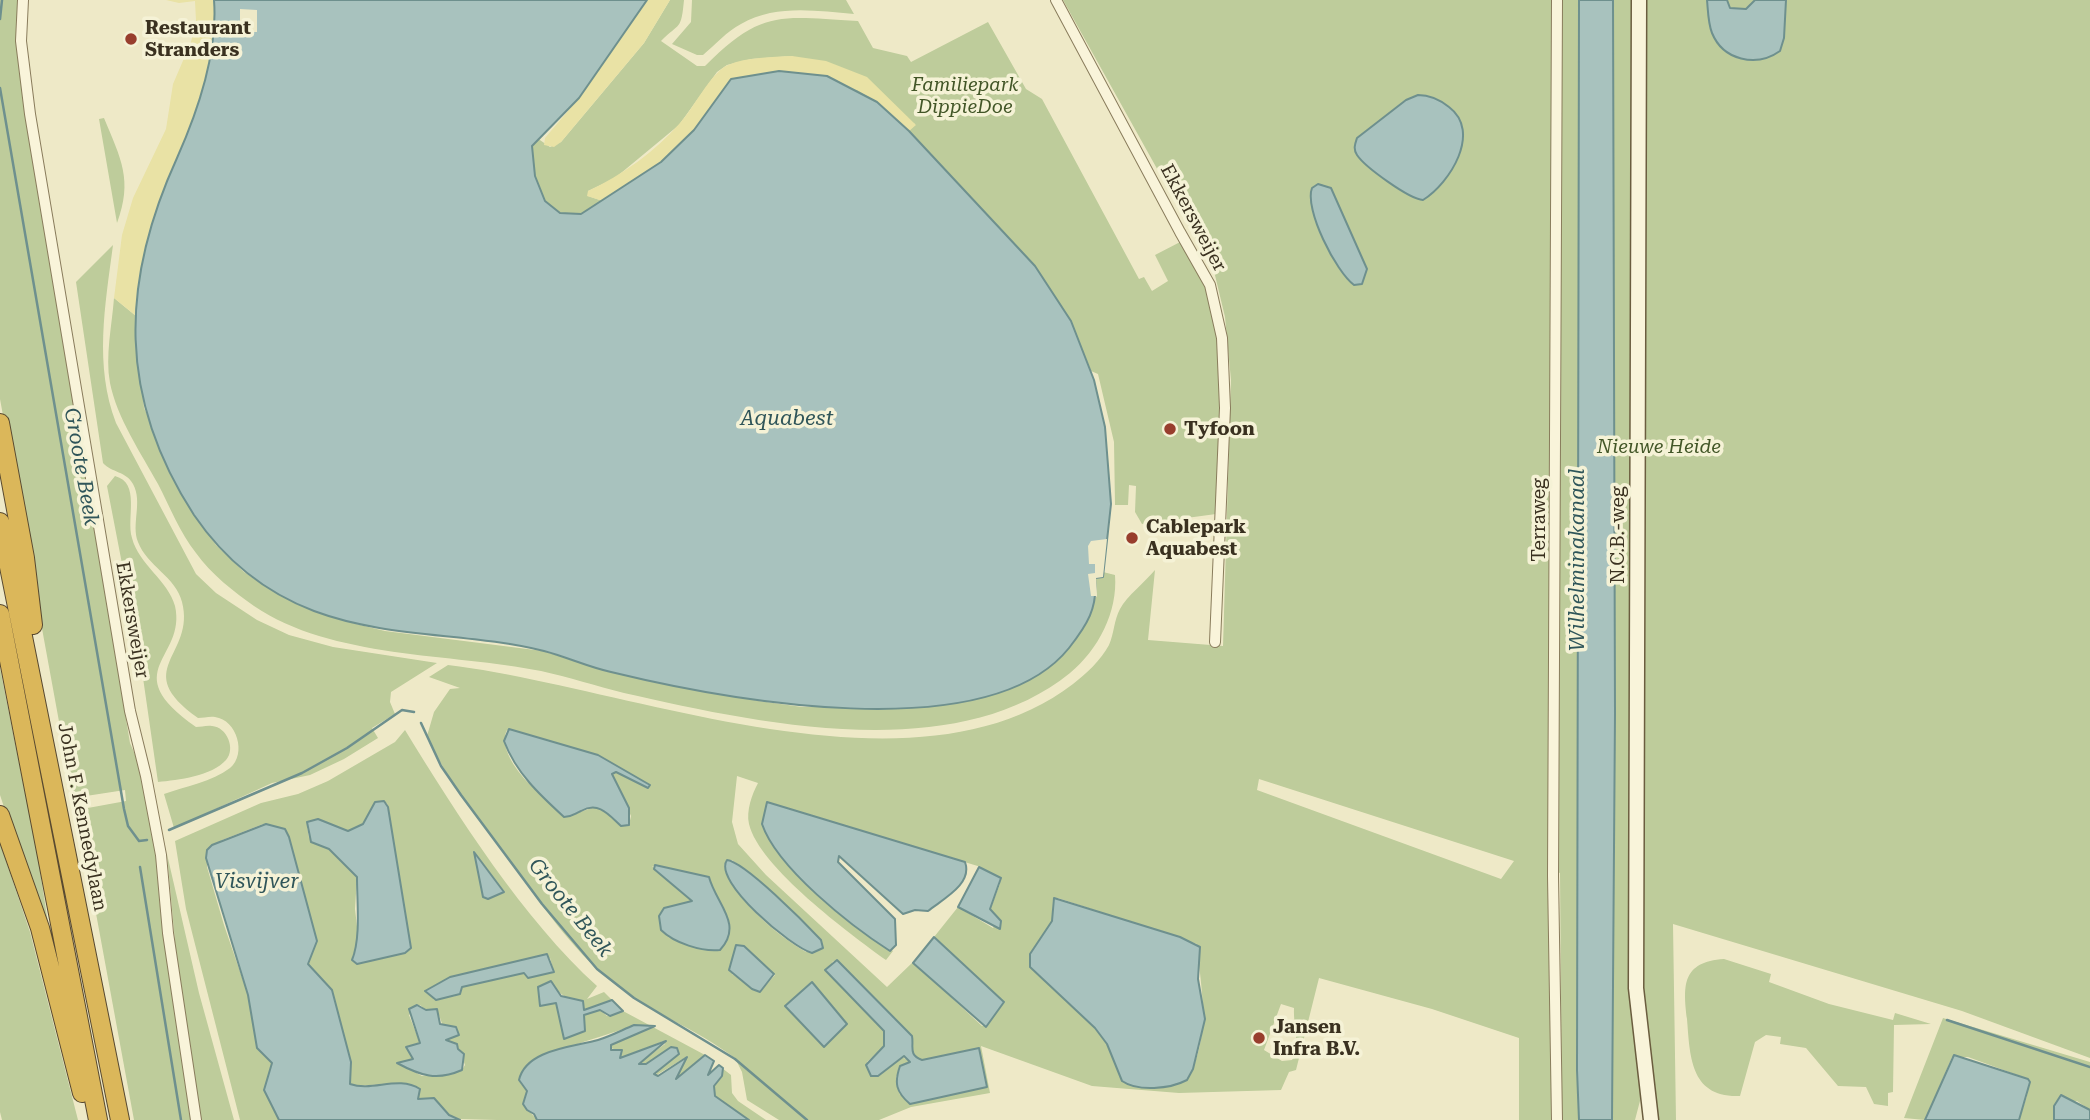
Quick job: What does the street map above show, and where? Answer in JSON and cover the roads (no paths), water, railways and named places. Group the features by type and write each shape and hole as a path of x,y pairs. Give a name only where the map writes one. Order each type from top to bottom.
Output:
{"highway":[{"path":"0,423 25,558 49,757"},
{"name":"John F. Kennedylaan","path":"0,522 120,1120"},
{"path":"0,614 98,1120"},
{"path":"0,815 40,928 88,1120"}],"street":[{"name":"Ekkersweijer","path":"23,0 22,41 30,114 128,699 161,855 168,933 196,1120"},
{"name":"Ekkersweijer","path":"1056,0 1180,232 1201,265 1217,312 1224,367 1225,408 1215,642"},
{"name":"Terraweg","path":"1557,0 1553,876 1558,1120"},
{"name":"N.C.B.-weg","path":"1639,0 1636,988 1651,1120"}],"water":[{"name":"Aquabest","path":"214,0 647,0 579,98 532,146 535,176 545,201 560,213 581,214 661,162 694,130 731,79 779,71 827,76 877,102 909,131 1035,266 1071,321 1094,380 1105,427 1111,504 1103,577 1095,578 1093,607 1086,624 1069,648 1030,679 978,699 917,708 851,708 783,703 659,683 515,645 400,631 342,620 314,611 278,594 246,572 206,531 169,471 151,427 140,384 136,339 137,295 145,250 158,204 192,121 205,81 213,40"},
{"name":"Wilhelminakanaal","path":"1579,0 1613,0 1615,713 1612,1120 1579,1120 1577,1070"},
{"path":"1707,0 1727,0 1730,8 1746,9 1755,0 1786,0 1784,38 1780,51 1771,56 1751,60 1724,50 1711,29"},
{"path":"1418,95 1434,98 1449,107 1458,117 1463,130 1462,143 1452,170 1423,200 1408,194 1378,174 1357,155 1355,149 1357,138 1406,100"},
{"path":"1318,184 1331,188 1367,269 1362,284 1354,285 1347,278 1323,239 1311,198 1312,188"},
{"path":"509,729 598,755 650,785 648,788 616,772 612,774 629,808 629,825 621,826 598,808 587,808 564,817 538,792 515,763 504,741"},
{"path":"384,801 388,807 411,948 405,953 357,964 352,960 358,931 357,877 329,849 311,842 307,822 318,819 348,831 363,824 375,802"},
{"path":"767,802 965,862 965,877 955,890 928,911 915,910 903,914 839,856 838,862 895,919 896,945 890,951 817,895 783,859 762,824"},
{"name":"Visvijver","path":"266,824 285,829 289,837 317,941 308,964 332,990 351,1062 350,1084 412,1085 420,1089 418,1099 434,1098 449,1115 460,1120 279,1120 264,1090 272,1063 257,1048 248,995 206,858 207,850 212,845"},
{"path":"474,852 504,892 488,899 483,897"},
{"path":"727,860 747,871 775,895 821,940 823,948 812,953 772,927 731,883 726,870"},
{"path":"655,865 709,877 729,923 727,941 720,950 689,946 661,930 659,916 664,908 692,901 654,869"},
{"path":"979,867 1001,878 990,909 1001,921 1000,929 958,907"},
{"path":"1054,898 1180,937 1200,947 1198,979 1205,1019 1193,1069 1187,1080 1172,1086 1154,1088 1137,1087 1122,1081 1107,1044 1095,1028 1030,967 1030,954 1052,921"},
{"path":"934,937 1004,1002 986,1027 913,963"},
{"path":"736,945 744,946 774,974 760,992 752,989 729,970"},
{"path":"547,954 554,972 528,978 524,973 462,987 460,994 436,1000 425,991 450,977"},
{"path":"837,960 912,1036 913,1053 918,1058 922,1060 979,1048 987,1087 910,1104 899,1091 897,1082 900,1066 910,1062 904,1056 878,1076 871,1076 866,1065 884,1046 884,1031 825,970"},
{"path":"551,981 561,996 583,1001 584,1010 612,1000 623,1011 610,1016 600,1010 584,1015 585,1031 564,1039 556,1003 540,1006 538,987"},
{"path":"812,982 847,1024 824,1047 785,1006"},
{"path":"417,1005 426,1010 437,1009 440,1024 456,1027 459,1035 446,1040 457,1044 464,1054 462,1070 429,1076 397,1063 413,1059 406,1047 420,1043 409,1009"},
{"path":"634,1025 655,1026 611,1045 611,1050 622,1050 620,1058 666,1041 639,1064 646,1064 671,1047 677,1048 679,1054 654,1074 658,1076 687,1057 676,1079 705,1055 714,1061 708,1075 719,1065 723,1068 722,1076 714,1086 715,1096 749,1120 537,1120 534,1114 527,1110 523,1104 527,1091 519,1080 523,1070 531,1062 552,1051 598,1040"},
{"path":"1954,1055 2028,1079 2030,1082 2019,1120 1925,1120"},
{"path":"2061,1095 2090,1110 2090,1120 2054,1120 2054,1106"}],"waterway":[{"name":"Groote Beek","path":"0,19 2,0"},
{"name":"Groote Beek","path":"0,88 124,809 128,826 139,841 147,840"},
{"name":"Groote Beek","path":"169,830 302,773 347,748 402,710 414,712"},
{"name":"Groote Beek","path":"421,723 441,766 461,795 542,904 597,969 634,998 735,1059 807,1120"},
{"path":"140,867 181,1120"},
{"path":"1947,1020 2090,1067"}],"place":[{"name":"Restaurant Stranders","path":"131,39"},
{"name":"Tyfoon","path":"1170,429"},
{"name":"Cablepark Aquabest","path":"1132,538"},
{"name":"Jansen Infra B.V.","path":"1259,1038"}],"park label":[{"name":"Familiepark DippieDoe","path":"965,96"},
{"name":"Nieuwe Heide","path":"1659,447"}]}
